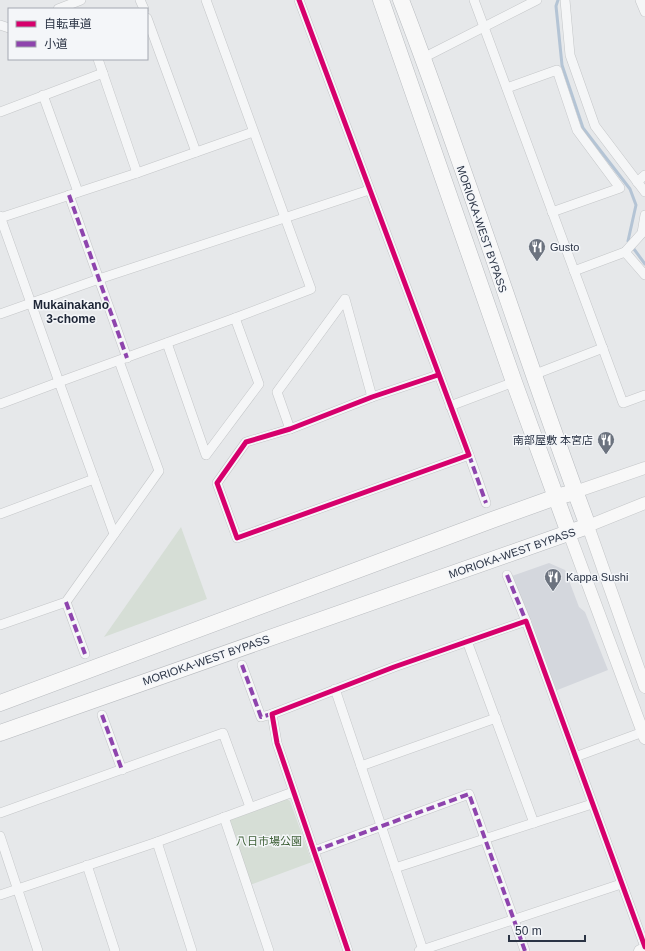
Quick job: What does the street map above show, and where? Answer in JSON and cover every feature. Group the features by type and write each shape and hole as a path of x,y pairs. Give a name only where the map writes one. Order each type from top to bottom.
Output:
{"highway":[{"name":"MORIOKA-WEST BYPASS","path":"381,0 514,382 569,533"},
{"name":"MORIOKA-WEST BYPASS","path":"0,733 588,526 533,375 423,58 401,0"},
{"path":"0,704 556,497 575,492"}],"street":[{"path":"0,404 311,289 206,0"},
{"path":"299,0 486,503"},
{"path":"474,0 623,402 645,395"},
{"path":"423,58 537,0"},
{"path":"565,0 570,54 595,126 645,192"},
{"path":"640,0 645,12"},
{"path":"62,8 79,4"},
{"path":"148,21 196,152"},
{"path":"98,60 137,173"},
{"path":"507,88 557,70 577,130 620,188 552,212"},
{"path":"0,112 103,73"},
{"path":"43,95 78,192"},
{"path":"114,534 0,217 137,173 253,132"},
{"path":"637,182 645,176"},
{"path":"0,314 32,304 99,279 369,190"},
{"path":"0,625 66,602 159,471 99,279 69,195"},
{"path":"574,271 625,252 642,234 645,215"},
{"path":"625,252 645,275"},
{"path":"290,429 276,392 345,299 372,398"},
{"path":"167,343 206,455 259,384 235,318"},
{"path":"533,375 603,348"},
{"path":"438,375 290,429 246,442 217,483 237,538 469,455"},
{"path":"450,406 514,382"},
{"path":"575,492 645,468"},
{"path":"0,514 94,479"},
{"path":"645,503 588,526 645,687"},
{"path":"569,533 644,735 575,757"},
{"path":"507,575 526,622 645,948 640,951"},
{"path":"66,602 85,654"},
{"path":"242,665 261,718 394,667 526,622"},
{"path":"467,642 534,823"},
{"path":"335,689 421,950 622,884"},
{"path":"272,714 276,743 348,951"},
{"path":"102,715 122,770"},
{"path":"361,766 496,718"},
{"path":"0,814 223,733 250,807"},
{"path":"0,895 157,842 293,792"},
{"path":"314,851 469,794 525,951"},
{"path":"395,868 592,804"},
{"path":"224,817 268,951"},
{"path":"0,836 38,951"},
{"path":"157,842 192,951"},
{"path":"87,865 115,951"}],"shaded area":[{"path":"549,563 565,570 579,607 585,612 608,670 555,691 512,576"}],"green space":[{"path":"181,527 207,599 104,637"},
{"name":"八日市場公園","path":"285,798 290,801 312,862 250,885 229,819"}],"waterway":[{"path":"558,0 556,6 562,65 583,128 630,189 636,205 628,241 645,264"}],"marked path":[{"path":"69,195 127,358"},
{"path":"469,455 486,503"},
{"path":"507,575 526,621"},
{"path":"66,602 85,654"},
{"path":"242,665 261,717 272,714"},
{"path":"102,715 122,770"},
{"path":"314,851 469,794 525,951"}],"cycle path":[{"path":"299,0 469,455 237,538 217,483 246,442 290,429 372,397 438,375"},
{"path":"348,951 277,743 272,714 394,667 526,621 645,947"}],"place":[{"name":"Gusto","path":"537,262"},
{"name":"南部屋敷 本宮店","path":"606,455"},
{"name":"Kappa Sushi","path":"553,592"}],"district":[{"name":"Mukainakano 3-chome","path":"71,312"}]}
